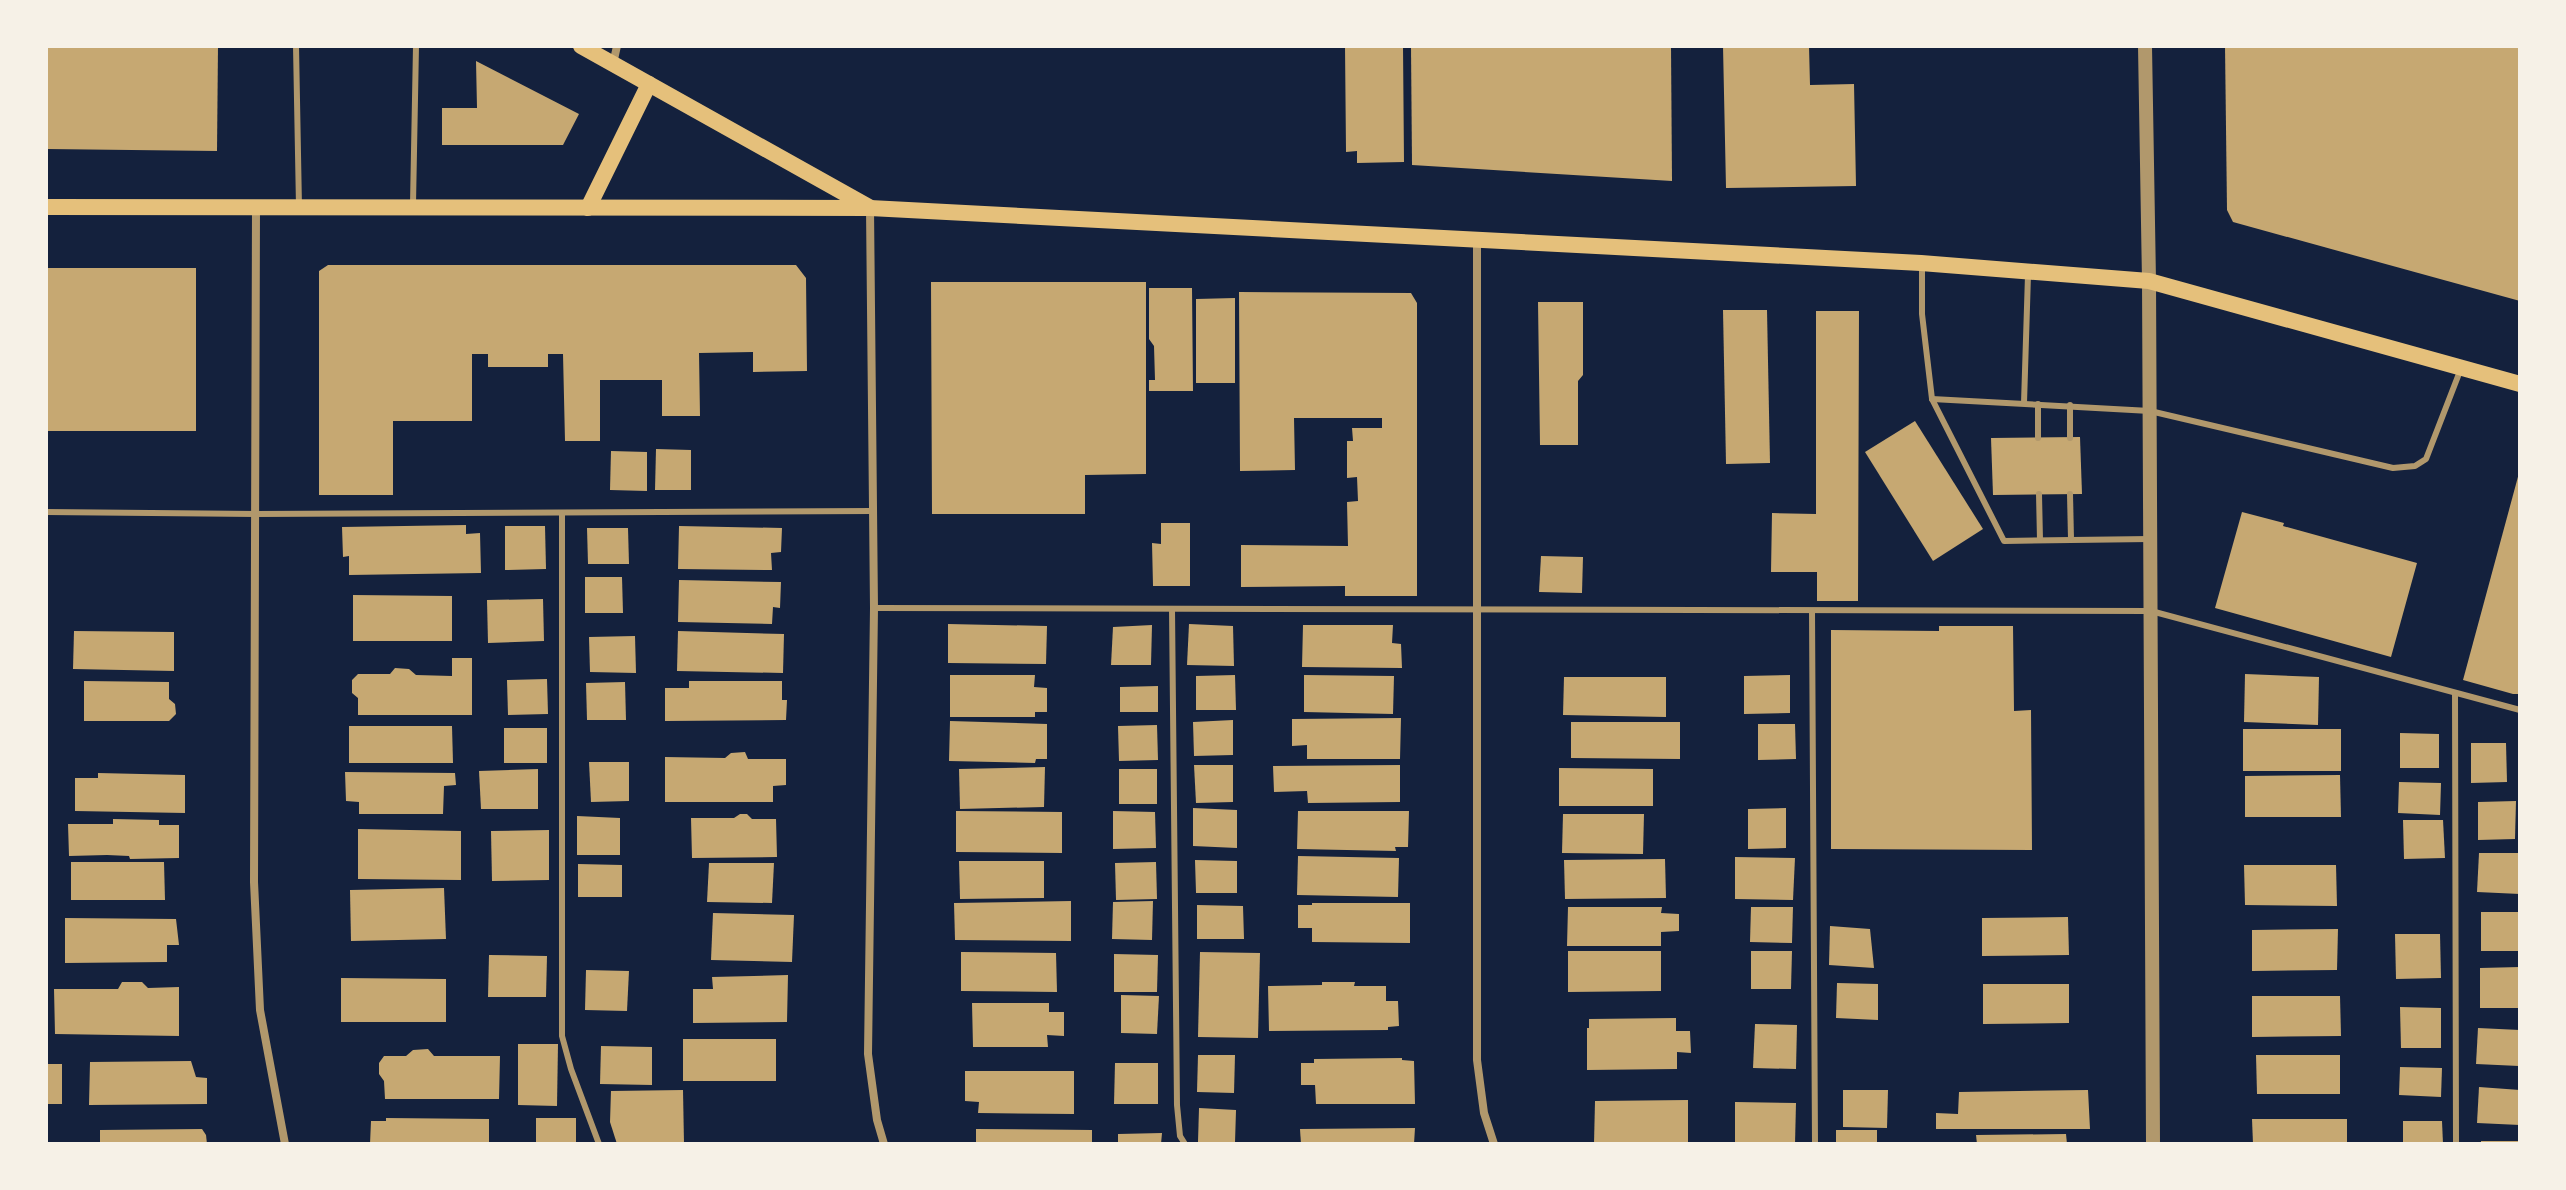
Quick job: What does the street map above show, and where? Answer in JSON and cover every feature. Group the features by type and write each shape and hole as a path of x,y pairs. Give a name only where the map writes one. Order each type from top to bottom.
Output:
{"main road":[{"path":"581,46 870,208"},
{"path":"588,208 649,84"},
{"path":"46,207 870,208 1921,263 2149,281 2520,384"}],"street":[{"path":"613,64 617,46"},
{"path":"2145,46 2153,1144"},
{"path":"256,207 254,882 260,1010 285,1144"},
{"path":"870,208 874,608 868,1054 877,1120 884,1144"},
{"path":"1477,240 1477,1060 1484,1113 1494,1144"}],"lane":[{"path":"296,46 299,207"},
{"path":"413,208 416,46"},
{"path":"1921,263 1922,314 1932,399 2004,541 2150,539"},
{"path":"2024,403 2028,271"},
{"path":"1932,399 2150,411 2393,468 2415,466 2426,459 2461,367"},
{"path":"2038,404 2038,438"},
{"path":"2070,405 2070,438"},
{"path":"2039,494 2040,540"},
{"path":"2070,494 2071,539"},
{"path":"46,512 873,511"},
{"path":"562,513 562,1036 599,1144"},
{"path":"874,608 2151,611 2520,710"},
{"path":"1172,609 1177,1105 1180,1136 1185,1144"},
{"path":"1812,611 1815,1144"},
{"path":"2455,693 2456,1144"}],"building":[{"path":"46,46 218,46 217,151 46,149"},
{"path":"1345,46 1403,46 1404,162 1357,163 1357,151 1346,152"},
{"path":"1411,46 1671,46 1672,181 1412,165"},
{"path":"1723,46 1809,46 1810,85 1854,84 1856,186 1726,188"},
{"path":"2225,46 2520,46 2520,301 2233,222 2227,210"},
{"path":"476,61 579,114 563,145 442,145 442,108 477,108"},
{"path":"328,265 796,265 806,278 807,371 753,372 753,352 699,353 700,416 662,416 662,380 600,380 600,441 565,441 563,354 548,354 548,367 488,367 488,354 472,354 472,421 393,421 393,495 319,495 319,271"},
{"path":"46,268 196,268 196,431 46,431"},
{"path":"931,282 1146,282 1146,474 1085,475 1085,514 932,514"},
{"path":"1149,288 1192,288 1193,391 1149,391 1149,380 1155,380 1154,346 1149,339"},
{"path":"1239,292 1411,293 1417,303 1417,596 1345,596 1345,586 1241,587 1241,545 1348,546 1347,502 1358,501 1357,477 1347,478 1347,441 1353,441 1352,428 1382,428 1382,418 1294,418 1295,470 1240,471"},
{"path":"1235,298 1235,383 1196,383 1196,299"},
{"path":"1538,302 1583,302 1583,375 1578,381 1578,445 1540,445"},
{"path":"1723,310 1767,310 1770,463 1726,464"},
{"path":"1816,311 1859,311 1858,601 1817,601 1817,572 1771,572 1772,513 1816,514"},
{"path":"1915,421 1983,529 1933,561 1865,452"},
{"path":"2080,437 2082,494 1993,495 1991,438"},
{"path":"656,449 691,450 691,490 655,490"},
{"path":"611,451 647,452 647,491 610,490"},
{"path":"2519,473 2520,694 2513,694 2463,680"},
{"path":"2242,512 2417,563 2391,657 2215,608"},
{"path":"1161,523 1190,523 1190,586 1153,586 1152,543 1161,544"},
{"path":"466,525 466,534 480,533 481,573 349,575 349,556 343,557 342,527"},
{"path":"505,526 545,526 546,569 505,570"},
{"path":"679,526 782,528 781,552 771,553 772,570 678,569"},
{"path":"587,528 628,528 629,564 588,564"},
{"path":"1541,556 1583,557 1582,593 1539,592"},
{"path":"585,577 622,577 623,613 585,613"},
{"path":"679,580 781,582 780,608 773,607 772,624 678,622"},
{"path":"353,595 452,596 452,641 353,641"},
{"path":"543,599 544,641 488,643 487,600"},
{"path":"948,624 1047,626 1046,664 948,663"},
{"path":"1189,624 1233,626 1234,666 1187,665"},
{"path":"1152,625 1151,665 1111,665 1113,627"},
{"path":"1303,625 1393,625 1392,643 1401,644 1402,668 1302,667"},
{"path":"1939,626 2013,626 2014,711 2031,710 2032,850 1831,849 1831,630 1939,631"},
{"path":"74,631 174,632 174,671 73,669"},
{"path":"678,631 784,634 783,673 677,671"},
{"path":"635,636 636,673 590,672 589,637"},
{"path":"452,658 472,658 472,715 358,715 358,698 352,693 352,680 358,674 390,674 395,668 409,669 416,675 452,676"},
{"path":"2245,674 2319,677 2318,725 2244,722"},
{"path":"950,675 1035,675 1034,687 1047,688 1047,712 1035,712 1035,717 950,717"},
{"path":"1235,675 1236,710 1196,710 1196,676"},
{"path":"1304,675 1394,676 1393,714 1304,712"},
{"path":"1790,675 1790,713 1744,714 1744,676"},
{"path":"1564,677 1666,677 1666,717 1563,715"},
{"path":"547,679 548,714 508,715 507,680"},
{"path":"84,681 169,682 169,699 175,704 176,714 169,721 84,721"},
{"path":"689,681 782,681 782,700 787,700 786,720 665,721 665,688 689,688"},
{"path":"625,682 626,720 587,720 586,683"},
{"path":"1158,686 1158,712 1120,712 1120,687"},
{"path":"1401,718 1400,759 1307,759 1307,745 1292,746 1292,719"},
{"path":"1233,720 1233,755 1194,756 1193,722"},
{"path":"950,721 1047,724 1047,759 1036,759 1035,763 949,761"},
{"path":"1571,722 1680,722 1680,759 1571,758"},
{"path":"1758,724 1795,724 1796,759 1758,760"},
{"path":"1157,725 1158,760 1119,761 1118,726"},
{"path":"349,726 452,726 453,763 349,763"},
{"path":"504,728 547,728 547,763 504,763"},
{"path":"2243,729 2341,729 2341,771 2243,771"},
{"path":"2400,733 2439,734 2439,768 2400,768"},
{"path":"2471,743 2506,743 2507,782 2471,783"},
{"path":"745,752 748,759 786,759 786,785 773,786 773,802 665,802 665,757 725,758 731,753"},
{"path":"589,762 629,762 629,801 591,802"},
{"path":"1194,765 1233,765 1233,802 1196,803"},
{"path":"1400,765 1400,802 1308,803 1307,791 1274,792 1273,766"},
{"path":"1045,767 1044,807 960,809 959,769"},
{"path":"1559,768 1653,769 1653,806 1559,806"},
{"path":"538,769 538,809 481,809 479,771"},
{"path":"1119,769 1157,769 1157,804 1119,804"},
{"path":"345,772 455,773 456,785 444,786 443,814 359,814 359,802 346,801"},
{"path":"98,773 185,775 185,813 75,811 75,778 98,778"},
{"path":"2340,775 2341,817 2245,817 2245,776"},
{"path":"2399,782 2441,783 2440,815 2398,813"},
{"path":"2516,801 2515,839 2478,840 2478,802"},
{"path":"1193,808 1237,810 1237,848 1193,846"},
{"path":"1786,808 1786,848 1748,849 1748,809"},
{"path":"956,811 1062,812 1062,853 956,852"},
{"path":"1113,811 1155,812 1156,848 1113,849"},
{"path":"1298,811 1409,811 1408,847 1395,847 1396,851 1297,849"},
{"path":"747,814 752,819 776,819 777,857 692,858 691,818 734,818"},
{"path":"1563,814 1644,814 1643,854 1562,853"},
{"path":"577,816 620,818 620,855 577,855"},
{"path":"113,819 159,820 159,825 179,825 179,858 69,856 68,824 113,824"},
{"path":"2403,820 2443,820 2445,858 2404,859"},
{"path":"358,829 461,831 461,880 358,879"},
{"path":"549,830 549,880 492,881 491,831"},
{"path":"2479,853 2520,853 2520,894 2477,892"},
{"path":"1298,856 1399,858 1398,897 1297,895"},
{"path":"1735,857 1795,858 1793,900 1735,899"},
{"path":"1665,859 1666,898 1565,899 1564,860"},
{"path":"1195,860 1237,861 1237,893 1196,893"},
{"path":"959,861 1044,861 1044,898 960,899"},
{"path":"71,862 164,862 165,900 71,900"},
{"path":"1156,862 1157,899 1116,900 1115,863"},
{"path":"709,863 774,863 772,903 707,902"},
{"path":"578,864 622,865 622,897 578,897"},
{"path":"2244,865 2336,865 2337,906 2245,905"},
{"path":"444,888 446,939 351,941 350,890"},
{"path":"1071,901 1071,941 955,940 954,903"},
{"path":"1153,901 1152,940 1112,939 1113,902"},
{"path":"1410,903 1410,943 1312,942 1312,928 1298,928 1298,905"},
{"path":"1197,905 1243,906 1244,939 1197,939"},
{"path":"1568,907 1662,907 1661,913 1679,914 1679,931 1661,932 1661,946 1567,946"},
{"path":"1751,907 1793,907 1792,943 1750,942"},
{"path":"2481,912 2520,912 2520,951 2481,951"},
{"path":"713,913 794,915 792,962 711,960"},
{"path":"2068,917 2069,955 1982,956 1982,918"},
{"path":"65,918 176,919 179,945 167,945 167,962 65,963"},
{"path":"1830,926 1870,929 1874,968 1829,965"},
{"path":"2338,929 2337,970 2252,971 2252,930"},
{"path":"2395,934 2440,934 2441,978 2396,979"},
{"path":"1568,951 1661,951 1661,991 1568,992"},
{"path":"1751,951 1792,951 1791,989 1751,989"},
{"path":"961,952 1056,953 1057,992 961,991"},
{"path":"1200,952 1260,953 1258,1038 1198,1037"},
{"path":"1114,954 1158,955 1157,992 1114,992"},
{"path":"489,955 547,956 546,997 488,997"},
{"path":"2520,967 2520,1008 2480,1008 2480,968"},
{"path":"586,970 629,971 627,1011 585,1010"},
{"path":"788,975 787,1022 693,1023 693,989 713,989 712,977"},
{"path":"341,978 446,979 446,1022 341,1022"},
{"path":"122,982 142,982 148,988 179,987 179,1036 55,1034 54,989 118,989"},
{"path":"1322,982 1386,986 1386,1001 1398,1001 1399,1026 1388,1027 1388,1030 1269,1031 1268,986 1322,985"},
{"path":"1837,983 1878,984 1878,1020 1836,1018"},
{"path":"1983,984 2069,984 2069,1023 1983,1024"},
{"path":"1121,995 1159,996 1157,1034 1121,1033"},
{"path":"2252,996 2340,996 2341,1036 2252,1037"},
{"path":"972,1003 1049,1003 1049,1012 1064,1012 1064,1036 1047,1035 1048,1047 973,1047"},
{"path":"2400,1007 2441,1008 2441,1048 2401,1048"},
{"path":"1676,1018 1676,1031 1690,1031 1691,1053 1677,1052 1677,1069 1587,1070 1589,1019"},
{"path":"1755,1024 1797,1025 1796,1069 1753,1068"},
{"path":"2478,1028 2520,1030 2519,1066 2476,1064"},
{"path":"683,1039 776,1039 776,1081 683,1081"},
{"path":"518,1044 558,1044 557,1106 518,1105"},
{"path":"601,1046 652,1047 652,1085 600,1084"},
{"path":"428,1049 434,1056 500,1056 499,1099 385,1099 384,1081 379,1074 379,1063 384,1056 406,1056 413,1050"},
{"path":"1198,1055 1235,1055 1234,1093 1197,1092"},
{"path":"2256,1055 2340,1055 2340,1094 2257,1094"},
{"path":"1402,1058 1414,1061 1415,1104 1316,1104 1315,1085 1301,1085 1301,1063 1314,1063 1314,1059"},
{"path":"191,1061 196,1077 207,1078 207,1104 89,1105 90,1062"},
{"path":"1115,1063 1158,1063 1158,1104 1114,1104"},
{"path":"46,1064 62,1064 62,1104 46,1104"},
{"path":"2400,1067 2442,1068 2441,1097 2399,1095"},
{"path":"965,1071 1074,1071 1074,1114 978,1113 979,1102 965,1101"},
{"path":"2479,1087 2520,1090 2520,1125 2477,1123"},
{"path":"683,1090 684,1144 617,1144 610,1122 611,1091"},
{"path":"1843,1090 1888,1090 1887,1128 1843,1127"},
{"path":"2088,1090 2090,1129 1936,1129 1936,1113 1958,1114 1959,1092"},
{"path":"1688,1100 1688,1144 1594,1144 1595,1101"},
{"path":"1735,1102 1796,1103 1795,1144 1735,1144"},
{"path":"1199,1108 1236,1110 1235,1143 1198,1142"},
{"path":"386,1118 489,1119 489,1144 370,1144 371,1121 386,1121"},
{"path":"536,1118 576,1118 576,1144 536,1144"},
{"path":"2252,1119 2347,1119 2347,1144 2253,1144"},
{"path":"2403,1121 2442,1121 2443,1144 2403,1144"},
{"path":"1415,1128 1414,1144 1301,1144 1300,1129"},
{"path":"202,1129 207,1144 100,1144 100,1130"},
{"path":"976,1129 1092,1130 1092,1144 976,1144"},
{"path":"1836,1130 1877,1130 1877,1144 1836,1144"},
{"path":"1162,1133 1161,1144 1118,1144 1118,1134"},
{"path":"2066,1134 2067,1144 1977,1144 1976,1135"},
{"path":"2481,1141 2520,1141 2520,1144 2481,1144"}]}
